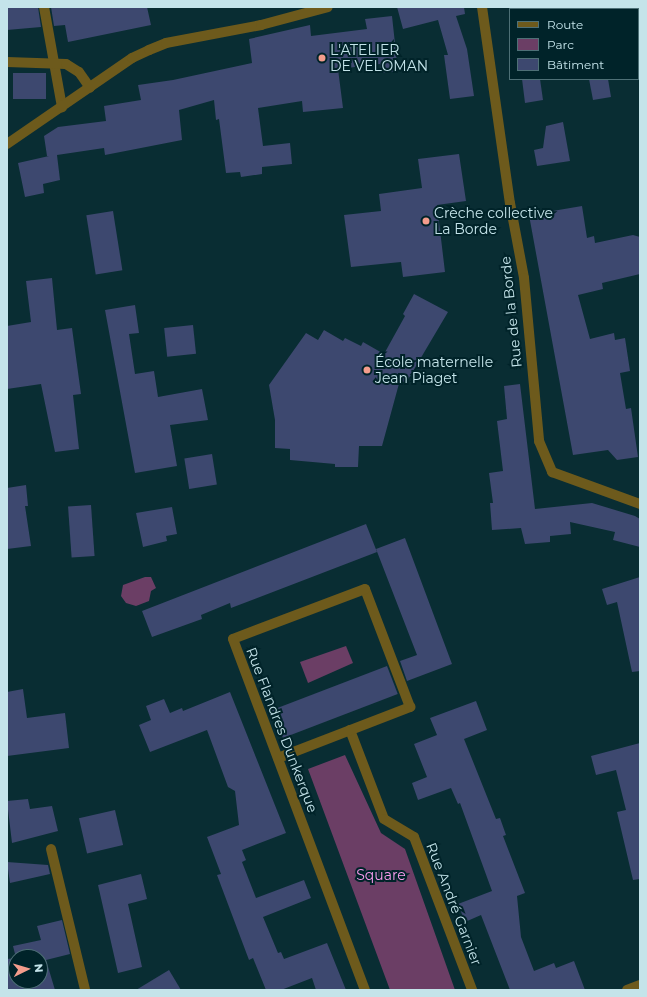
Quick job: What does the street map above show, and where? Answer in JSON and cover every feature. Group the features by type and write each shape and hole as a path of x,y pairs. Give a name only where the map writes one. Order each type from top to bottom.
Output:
{"street":[{"path":"44,7 62,107"},
{"path":"7,144 132,58 166,43 261,25 328,7"},
{"name":"Rue de la Borde","path":"482,7 510,204 524,278 539,441 552,472 640,504"},
{"path":"7,62 66,64 78,72 90,88"},
{"name":"Rue Flandres Dunkerque","path":"350,730 410,707 365,589 233,639 365,990"},
{"path":"278,758 350,730"},
{"name":"Rue André Garnier","path":"350,730 384,819 414,837 472,990"},
{"path":"51,849 85,990"},
{"path":"627,990 640,985"}],"green space":[{"path":"145,577 151,577 156,588 151,591 149,601 136,606 126,603 121,596 123,585"},
{"path":"346,646 353,663 308,683 300,662"},
{"name":"Square","path":"345,755 381,833 405,849 455,990 390,990 308,769"}],"building":[{"path":"7,7 38,7 41,27 7,30"},
{"path":"51,7 147,7 151,25 68,42 65,25 54,26"},
{"path":"397,7 464,7 465,14 456,16 467,49 474,96 450,99 444,55 448,55 438,20 403,29"},
{"path":"392,16 398,71 381,73 380,64 338,69 343,108 303,112 302,101 258,108 263,146 290,143 292,164 262,167 262,174 241,177 240,172 226,173 219,119 216,120 214,100 179,110 182,140 105,155 104,148 57,155 60,180 43,184 44,193 25,197 18,163 49,156 47,156 44,136 58,127 106,121 104,106 141,100 138,85 173,80 252,63 249,39 310,25 311,36 367,29 365,19"},
{"path":"13,73 46,73 46,99 13,99"},
{"path":"522,80 540,80 543,100 525,103"},
{"path":"589,80 608,80 611,97 593,100"},
{"path":"563,122 570,161 537,166 534,150 543,148 546,126"},
{"path":"459,154 466,201 437,205 445,272 403,277 401,262 351,267 344,215 381,211 379,194 422,188 418,159"},
{"path":"582,206 587,238 594,236 595,243 633,235 640,237 640,274 602,283 603,289 578,295 590,339 614,333 615,340 625,338 630,371 620,373 626,409 631,408 638,457 617,460 608,450 573,455 529,215"},
{"path":"113,211 122,270 96,274 86,215"},
{"path":"52,278 57,330 72,328 81,394 73,395 79,449 55,452 41,384 7,389 7,326 31,322 26,281"},
{"path":"414,294 448,312 406,383 400,380 382,446 359,446 358,467 335,467 335,464 290,460 290,449 275,448 275,420 269,385 306,333 318,340 324,330 343,341 345,338 361,346 363,342 384,354 405,316 403,314"},
{"path":"135,305 139,333 129,334 135,374 154,371 158,397 202,389 208,420 170,425 177,466 135,473 105,310"},
{"path":"193,325 196,354 167,357 164,328"},
{"path":"520,384 535,509 592,503 635,516 640,519 640,547 613,540 615,532 570,522 571,534 550,536 550,542 525,544 521,528 492,530 490,503 493,503 489,473 503,471 497,421 507,419 504,386"},
{"path":"212,454 217,485 189,489 184,458"},
{"path":"26,485 28,506 25,506 31,546 7,549 7,488"},
{"path":"91,505 95,556 72,557 68,507"},
{"path":"172,507 177,534 166,536 167,541 143,547 136,513"},
{"path":"366,524 377,552 231,608 230,603 201,615 202,619 152,637 142,611"},
{"path":"405,538 452,664 407,681 400,661 417,655 376,549"},
{"path":"640,577 640,671 632,672 617,602 607,605 602,589"},
{"path":"387,666 398,694 283,738 272,710"},
{"path":"23,689 27,718 65,713 69,748 7,756 7,692"},
{"path":"230,692 286,833 242,850 246,860 242,862 256,898 304,880 311,898 263,917 278,953 281,952 284,959 327,943 346,990 316,990 312,978 281,990 266,990 253,958 249,960 217,875 221,874 207,837 239,825 235,791 228,787 207,730 150,752 139,725 151,720 146,706 164,699 170,713 182,708 183,711"},
{"path":"476,701 487,730 464,739 496,819 500,818 506,835 503,836 525,893 517,896 521,937 534,971 554,963 556,968 574,961 585,990 510,990 481,915 465,922 458,904 492,891 460,803 458,804 451,788 418,800 412,783 427,777 414,744 437,735 430,718"},
{"path":"640,743 640,879 633,880 617,812 626,810 616,770 596,775 591,756"},
{"path":"28,799 30,809 52,806 58,831 12,843 7,801"},
{"path":"115,810 123,845 87,853 79,818"},
{"path":"7,862 48,865 50,874 10,883"},
{"path":"141,874 147,899 128,904 142,967 118,973 98,885"},
{"path":"62,920 70,954 48,960 48,949 14,949 13,946 41,940 37,926"},
{"path":"7,959 8,989 48,989 48,967 55,990 7,990"},
{"path":"169,970 181,990 136,990"}],"place":[{"name":"L'ATELIER DE VELOMAN","path":"322,58"},
{"name":"Crèche collective La Borde","path":"426,221"},
{"name":"École maternelle Jean Piaget","path":"367,370"}]}
